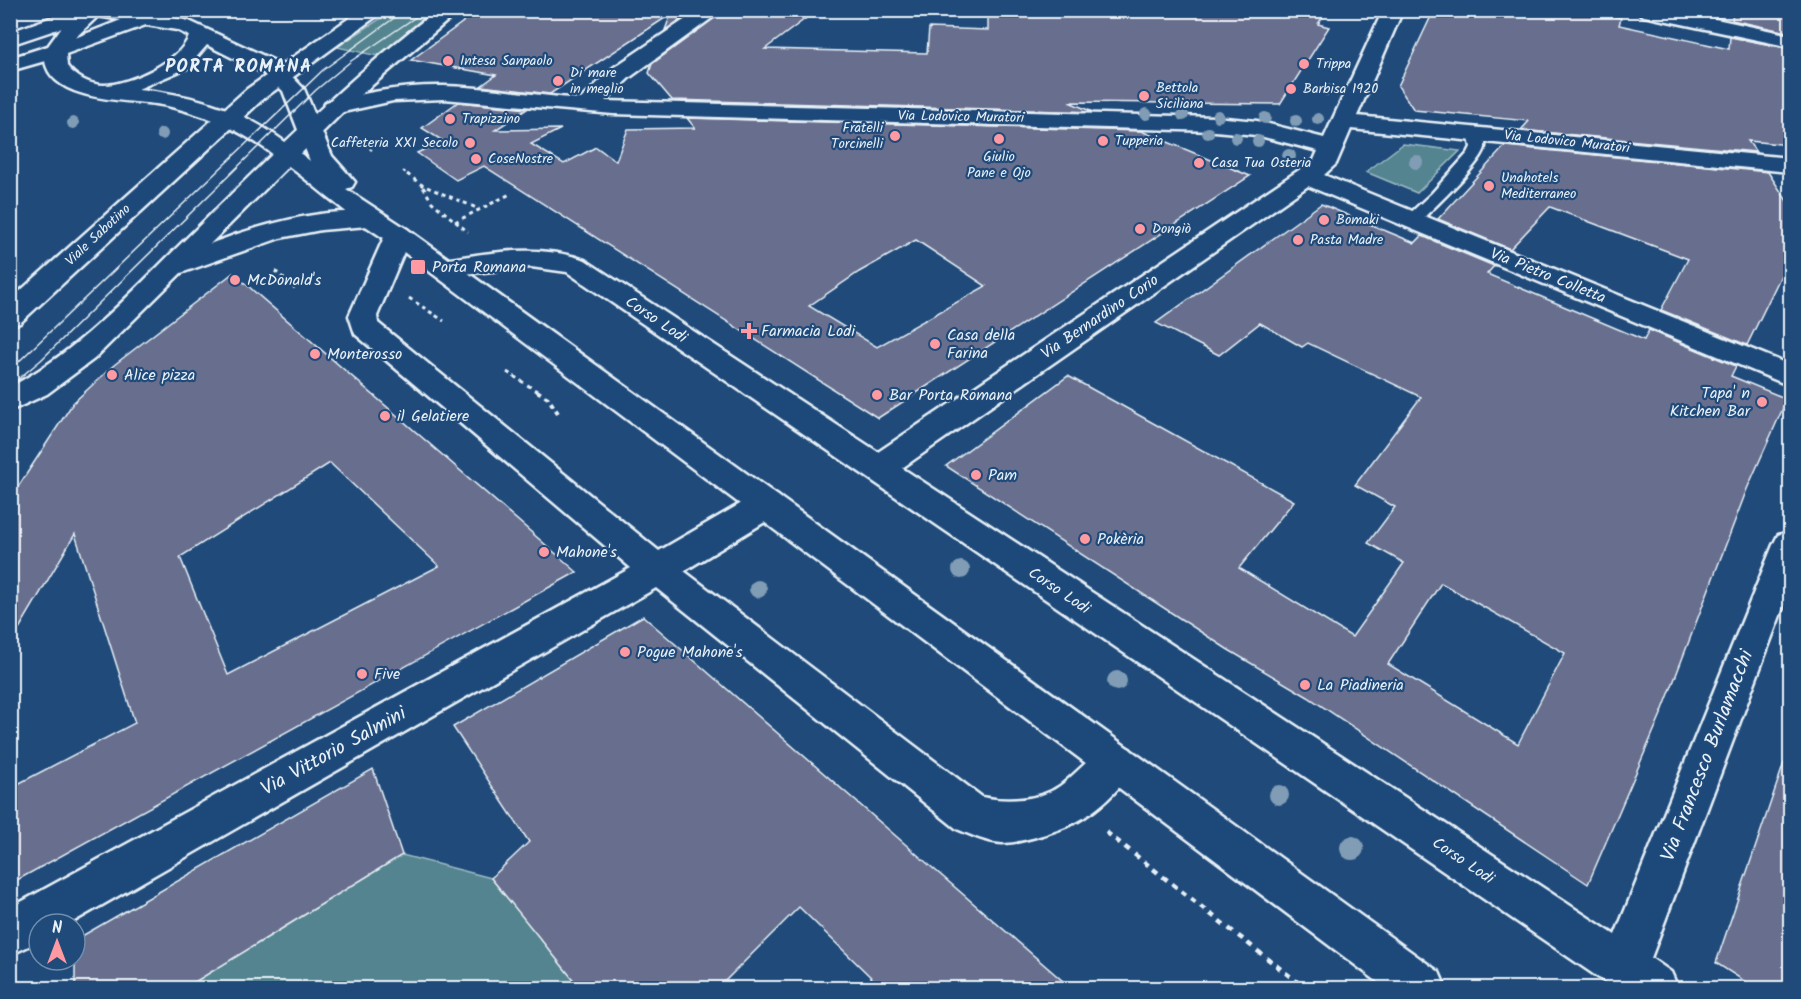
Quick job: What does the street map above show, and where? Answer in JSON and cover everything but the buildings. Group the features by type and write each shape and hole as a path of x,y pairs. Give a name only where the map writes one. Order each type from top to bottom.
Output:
{"street":[{"path":"94,10 61,39 55,52 57,65 67,79 79,85 183,103 228,117 258,132 370,220 398,235 444,268 1423,988"},
{"path":"10,39 94,10 154,14 200,32 257,60 279,74 293,89 325,167 382,216 398,235"},
{"name":"Viale Sabotino","path":"10,316 186,154 279,74 375,10"},
{"path":"10,400 40,386 71,364 334,107 385,60 450,10"},
{"path":"587,106 627,69 713,10"},
{"path":"1320,162 1343,121 1393,10"},
{"path":"1644,10 1791,41"},
{"path":"10,65 55,52 154,14"},
{"path":"108,91 152,77 179,64 195,48 200,32"},
{"path":"25,82 67,79"},
{"name":"Via Lodovico Muratori","path":"334,107 392,94 432,91 491,94 587,106 1215,124 1257,128 1320,162"},
{"name":"Via Lodovico Muratori","path":"1343,121 1791,165"},
{"name":"Via Pietro Colletta","path":"1320,162 1412,219 1791,376"},
{"name":"Via Bernardino Corio","path":"877,469 1320,162"},
{"path":"165,273 220,248 279,229 324,221 370,220"},
{"path":"398,235 363,316 365,327 658,570 972,814 1002,822 1029,818 1071,804 1116,762"},
{"name":"Corso Lodi","path":"444,268 532,259 567,262 1640,978"},
{"path":"658,570 766,505"},
{"name":"Via Francesco Burlamacchi","path":"1640,978 1791,545"},
{"name":"Via Vittorio Salmini","path":"10,933 658,570"}],"lane":[{"path":"1412,219 1438,196 1475,154 1478,147 1475,133"}],"path":[{"path":"355,138 373,151"},
{"path":"403,171 422,185 479,209"},
{"path":"422,185 432,202 473,237"},
{"path":"455,222 512,193"},
{"path":"275,271 295,288"},
{"path":"406,295 444,321"},
{"path":"507,372 548,398 558,414"},
{"path":"1071,804 1305,988"}],"green space":[{"path":"392,11 443,11 378,56 337,47"},
{"path":"1403,144 1460,151 1417,193 1366,172"},
{"path":"402,855 491,878 580,988 185,988"}],"tram line":[{"path":"10,370 323,70 405,10"},
{"path":"10,386 41,360 316,90 351,61 426,10"}],"place":[{"name":"Intesa Sanpaolo","path":"448,61"},
{"name":"Trippa","path":"1304,64"},
{"name":"Di mare in meglio","path":"558,81"},
{"name":"Barbisa 1920","path":"1291,89"},
{"name":"Bettola Siciliana","path":"1144,96"},
{"name":"Trapizzino","path":"450,119"},
{"name":"Fratelli Torcinelli","path":"895,136"},
{"name":"Giulio Pane e Ojo","path":"999,139"},
{"name":"Tupperia","path":"1103,141"},
{"name":"Caffeteria XXI Secolo","path":"470,143"},
{"name":"CoseNostre","path":"476,159"},
{"name":"Casa Tua Osteria","path":"1199,163"},
{"name":"Unahotels Mediterraneo","path":"1489,186"},
{"name":"Bomaki","path":"1324,220"},
{"name":"Dongiò","path":"1140,229"},
{"name":"Pasta Madre","path":"1298,240"},
{"name":"Porta Romana","path":"418,267"},
{"name":"McDonald's","path":"235,280"},
{"name":"Farmacia Lodi","path":"749,331"},
{"name":"Casa della Farina","path":"935,344"},
{"name":"Monterosso","path":"315,354"},
{"name":"Alice pizza","path":"112,375"},
{"name":"Bar Porta Romana","path":"877,395"},
{"name":"Tapa' n Kitchen Bar","path":"1762,402"},
{"name":"il Gelatiere","path":"385,416"},
{"name":"Pam","path":"976,475"},
{"name":"Pokèria","path":"1085,539"},
{"name":"Mahone's","path":"544,552"},
{"name":"Pogue Mahone's","path":"625,652"},
{"name":"Five","path":"362,674"},
{"name":"La Piadineria","path":"1305,685"}],"district":[{"name":"PORTA ROMANA","path":"239,67"}]}
